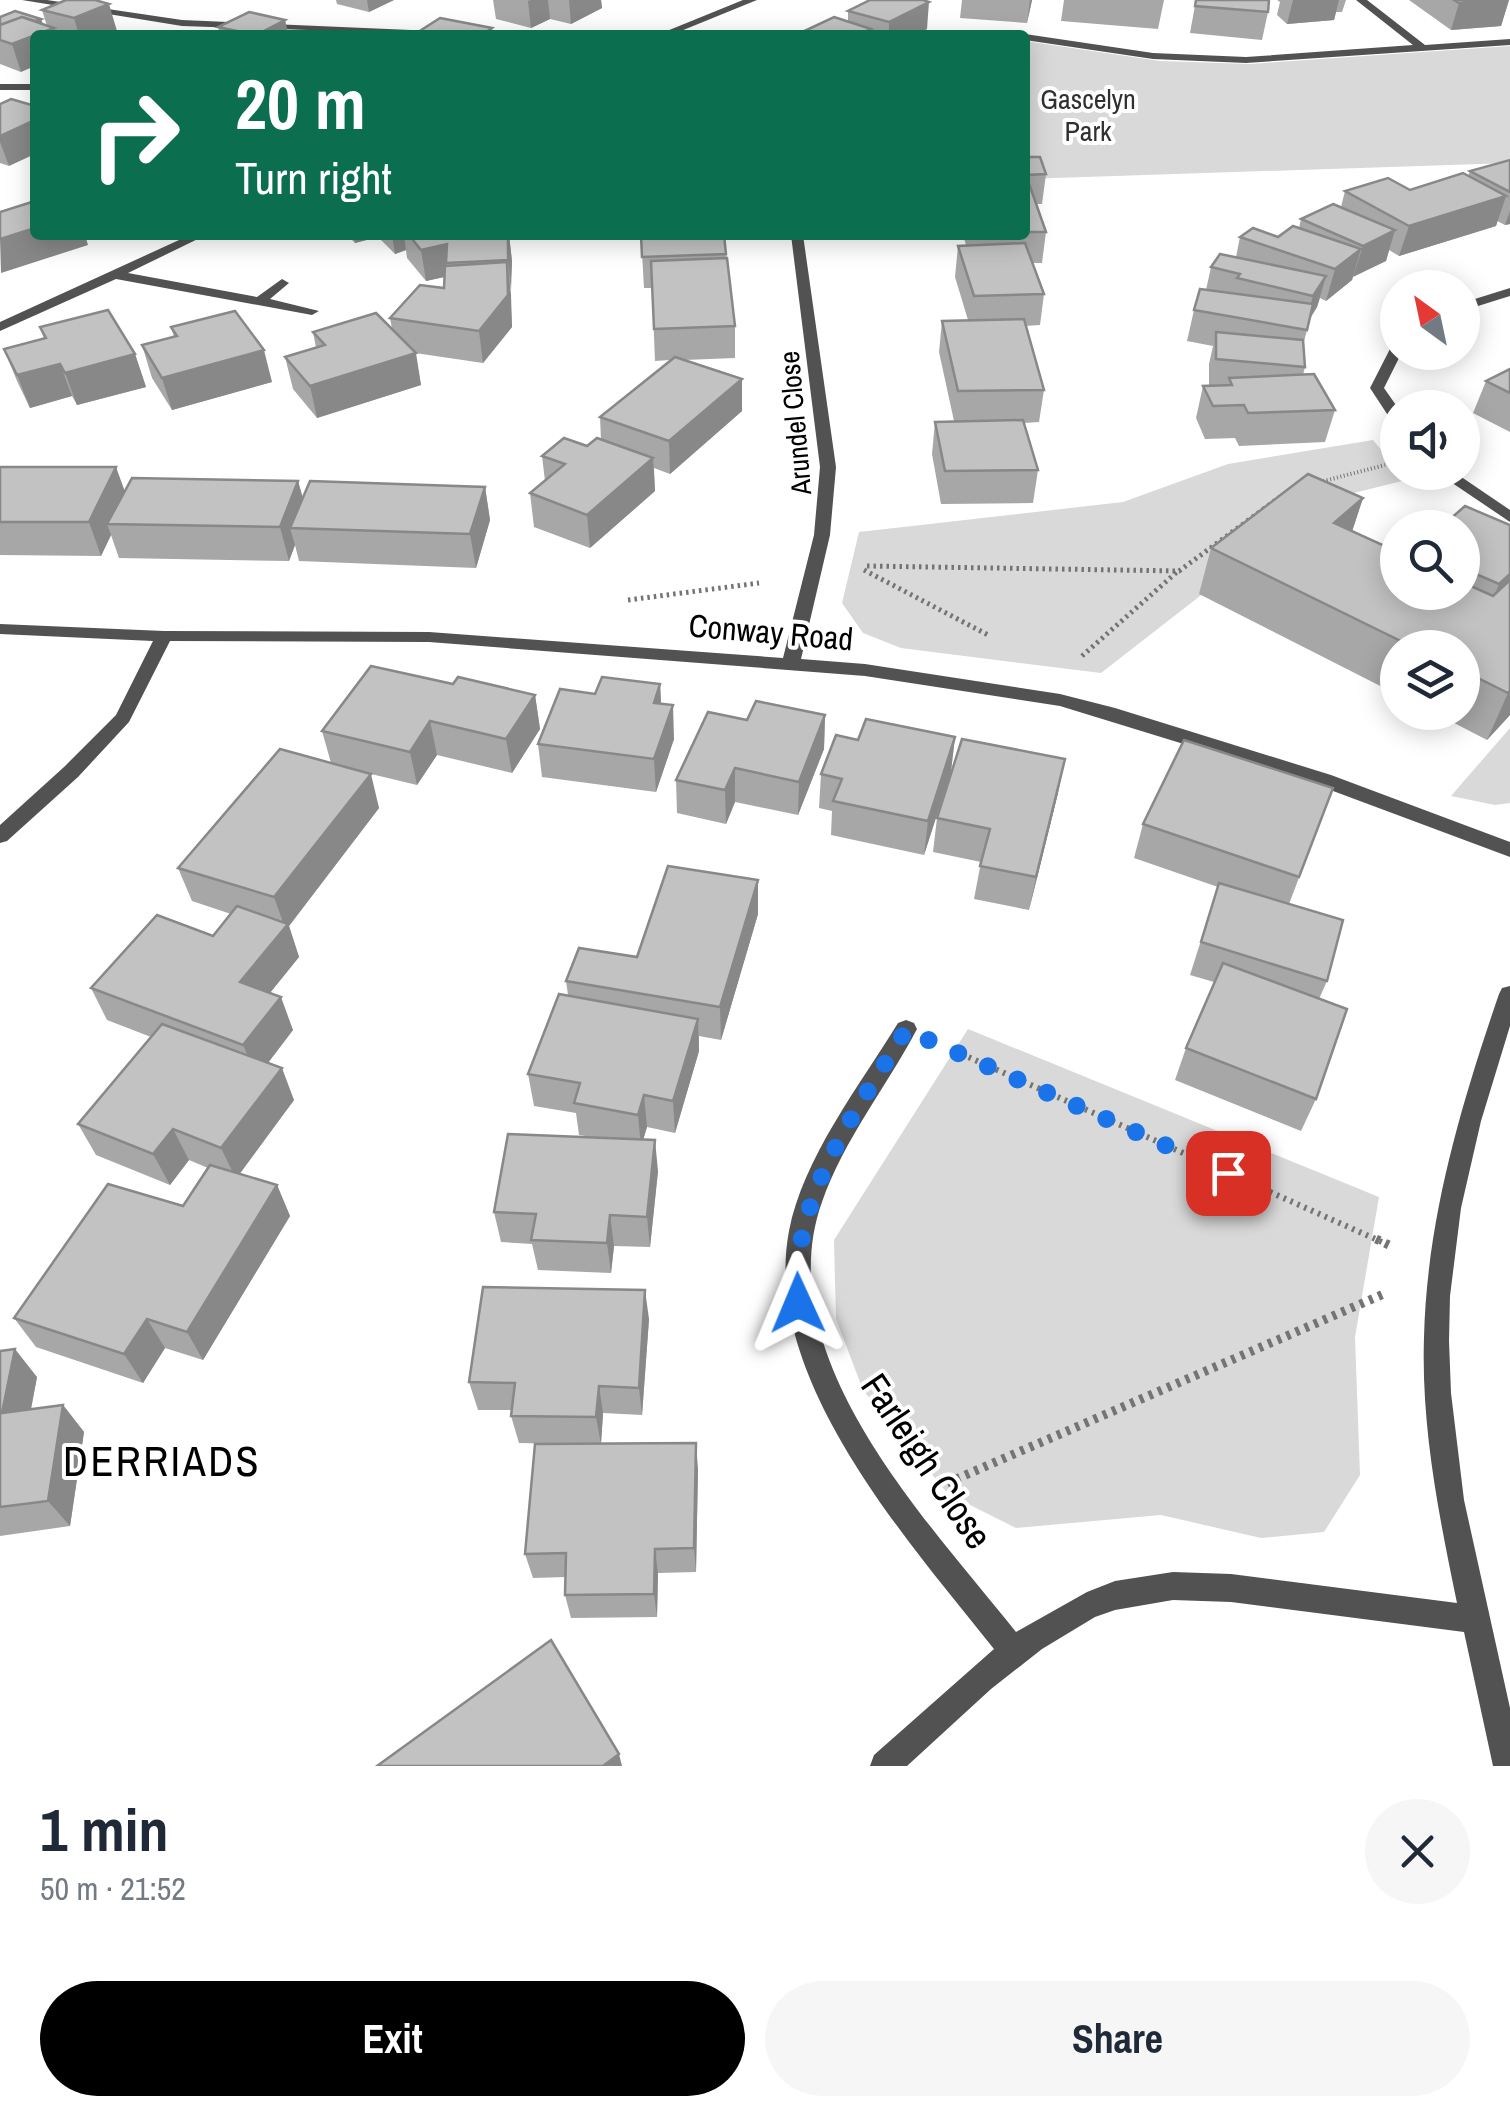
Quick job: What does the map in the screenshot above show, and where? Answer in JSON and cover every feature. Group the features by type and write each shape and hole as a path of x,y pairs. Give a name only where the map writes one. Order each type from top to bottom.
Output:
{"street":[{"path":"28,0 197,24 339,30"},
{"path":"675,30 752,0"},
{"path":"1361,0 1422,48"},
{"path":"187,30 197,24"},
{"path":"1030,37 1152,56 1246,60 1510,42"},
{"path":"0,87 30,87"},
{"path":"0,328 189,240"},
{"name":"Arundel Close","path":"791,663 825,521 828,467 798,240"},
{"path":"111,274 312,311"},
{"path":"259,302 282,283"},
{"path":"1480,301 1510,292"},
{"path":"1380,393 1377,388 1386,370"},
{"path":"1470,490 1510,517"},
{"name":"Conway Road","path":"0,629 164,636 429,637 864,670 1060,700 1234,749 1510,850"},
{"path":"0,836 123,718 164,636"},
{"path":"1508,1766 1444,1458 1436,1341 1457,1164 1482,1071 1510,994"},
{"name":"Farleigh Close","path":"906,1030 842,1137 814,1196 801,1230 795,1269 798,1303 828,1389 848,1427 900,1503 1014,1652"},
{"path":"885,1766 1014,1652 1086,1606 1127,1592 1170,1585 1219,1586 1477,1620"}],"path":[{"path":"1304,486 1380,467"},
{"path":"1060,700 1062,674 1179,570 1274,499 1289,493"},
{"path":"856,566 1179,570"},
{"path":"906,1030 1442,1269"},
{"path":"900,1503 1442,1269"}],"green space":[{"name":"Gascelyn Park","path":"1030,42 1160,61 1250,64 1510,46 1510,163 1030,179"},
{"path":"1373,440 1380,448 1380,486 1322,501 1101,673 901,648 863,633 842,603 859,532 1123,502 1228,464"},
{"path":"1510,728 1510,803 1495,805 1451,796"},
{"path":"968,1029 1379,1197 1355,1337 1360,1475 1324,1532 1261,1538 1161,1515 1016,1528 948,1494 863,1390 836,1319 834,1240"}],"building":[{"path":"66,0 109,4 74,18 42,10"},
{"path":"870,0 929,2 889,22 848,11"},
{"path":"1196,0 1269,0 1268,12 1195,6"},
{"path":"15,11 41,19 22,17 0,25 0,17"},
{"path":"249,12 285,20 266,30 218,27"},
{"path":"22,17 54,28 30,30 30,37 12,44 0,40 0,25"},
{"path":"834,17 871,29 869,30 807,30"},
{"path":"440,18 492,28 489,30 421,30"},
{"path":"11,99 30,105 30,122 0,136 0,104"},
{"path":"1030,157 1040,157 1046,174 1030,175"},
{"path":"1510,160 1510,192 1470,171"},
{"path":"1463,173 1506,196 1409,226 1345,191 1388,178 1410,190"},
{"path":"1030,186 1046,232 1030,232"},
{"path":"30,203 30,230 0,239 0,212"},
{"path":"1333,204 1395,230 1363,246 1301,219"},
{"path":"1293,226 1361,249 1335,269 1240,237 1253,228 1278,237"},
{"path":"413,240 508,240 508,260 446,263 447,244 421,250"},
{"path":"641,240 725,240 726,254 642,257"},
{"path":"1025,243 1044,294 974,296 958,246"},
{"path":"1220,254 1326,276 1313,296 1237,278 1240,274 1211,267"},
{"path":"727,258 735,326 654,329 651,261"},
{"path":"507,262 508,295 479,331 390,318 420,285 444,288 445,266"},
{"path":"1200,289 1313,304 1307,330 1194,310"},
{"path":"108,310 135,354 65,373 60,364 17,375 4,349 46,338 40,327"},
{"path":"235,311 264,350 162,378 142,345 177,336 171,327"},
{"path":"376,313 416,353 310,386 285,357 325,345 313,332"},
{"path":"1024,319 1044,390 958,391 942,321"},
{"path":"1216,332 1303,340 1305,367 1216,359"},
{"path":"675,357 742,379 669,441 600,417"},
{"path":"1510,369 1510,393 1486,381"},
{"path":"1314,374 1335,410 1248,413 1244,405 1213,406 1203,386 1232,385 1229,378"},
{"path":"1023,420 1038,470 945,471 935,422"},
{"path":"564,438 587,446 597,438 653,458 587,515 530,493 565,464 542,456"},
{"path":"0,467 116,467 89,522 0,522"},
{"path":"1308,474 1363,498 1334,523 1380,544 1380,610 1480,610 1480,590 1493,596 1510,580 1510,691 1480,679 1480,630 1380,631 1211,548"},
{"path":"132,478 298,481 280,527 107,524"},
{"path":"310,481 485,487 470,534 290,528"},
{"path":"1480,512 1510,525 1510,574 1499,584 1480,576"},
{"path":"371,666 453,684 458,677 535,695 506,739 430,721 410,752 322,731"},
{"path":"602,677 660,684 654,703 673,705 654,759 538,744 560,689 595,694"},
{"path":"756,701 825,715 799,782 735,768 725,790 676,780 708,712 747,720"},
{"path":"866,719 955,737 928,821 833,801 842,779 821,774 836,735 858,740"},
{"path":"962,739 1065,759 1036,877 980,866 990,829 937,818"},
{"path":"1184,740 1333,788 1299,877 1143,824"},
{"path":"280,749 371,774 274,897 178,868"},
{"path":"668,866 758,880 720,1007 566,981 579,948 637,957"},
{"path":"1219,883 1343,920 1327,981 1201,942"},
{"path":"237,906 288,924 240,982 281,997 243,1045 91,988 157,915 213,936"},
{"path":"1223,963 1347,1009 1316,1099 1186,1048"},
{"path":"559,994 698,1019 673,1101 644,1095 638,1115 574,1103 580,1083 528,1074"},
{"path":"162,1024 282,1068 221,1148 173,1129 153,1154 78,1124"},
{"path":"508,1134 655,1140 647,1217 610,1215 607,1243 531,1240 536,1214 494,1212"},
{"path":"210,1165 277,1185 187,1332 147,1319 124,1354 14,1318 108,1184 183,1206"},
{"path":"483,1287 645,1290 639,1388 599,1386 596,1417 511,1416 515,1383 469,1382"},
{"path":"15,1349 2,1413 63,1405 48,1501 0,1507 0,1351"},
{"path":"696,1443 694,1548 655,1549 654,1594 565,1595 566,1553 525,1554 535,1444"},
{"path":"551,1640 619,1754 603,1766 377,1766"}],"district":[{"name":"DERRIADS","path":"162,1461"}],"route":[{"path":"798,1303 795,1269 801,1230 814,1196 842,1137 906,1030 1228,1173"}]}
